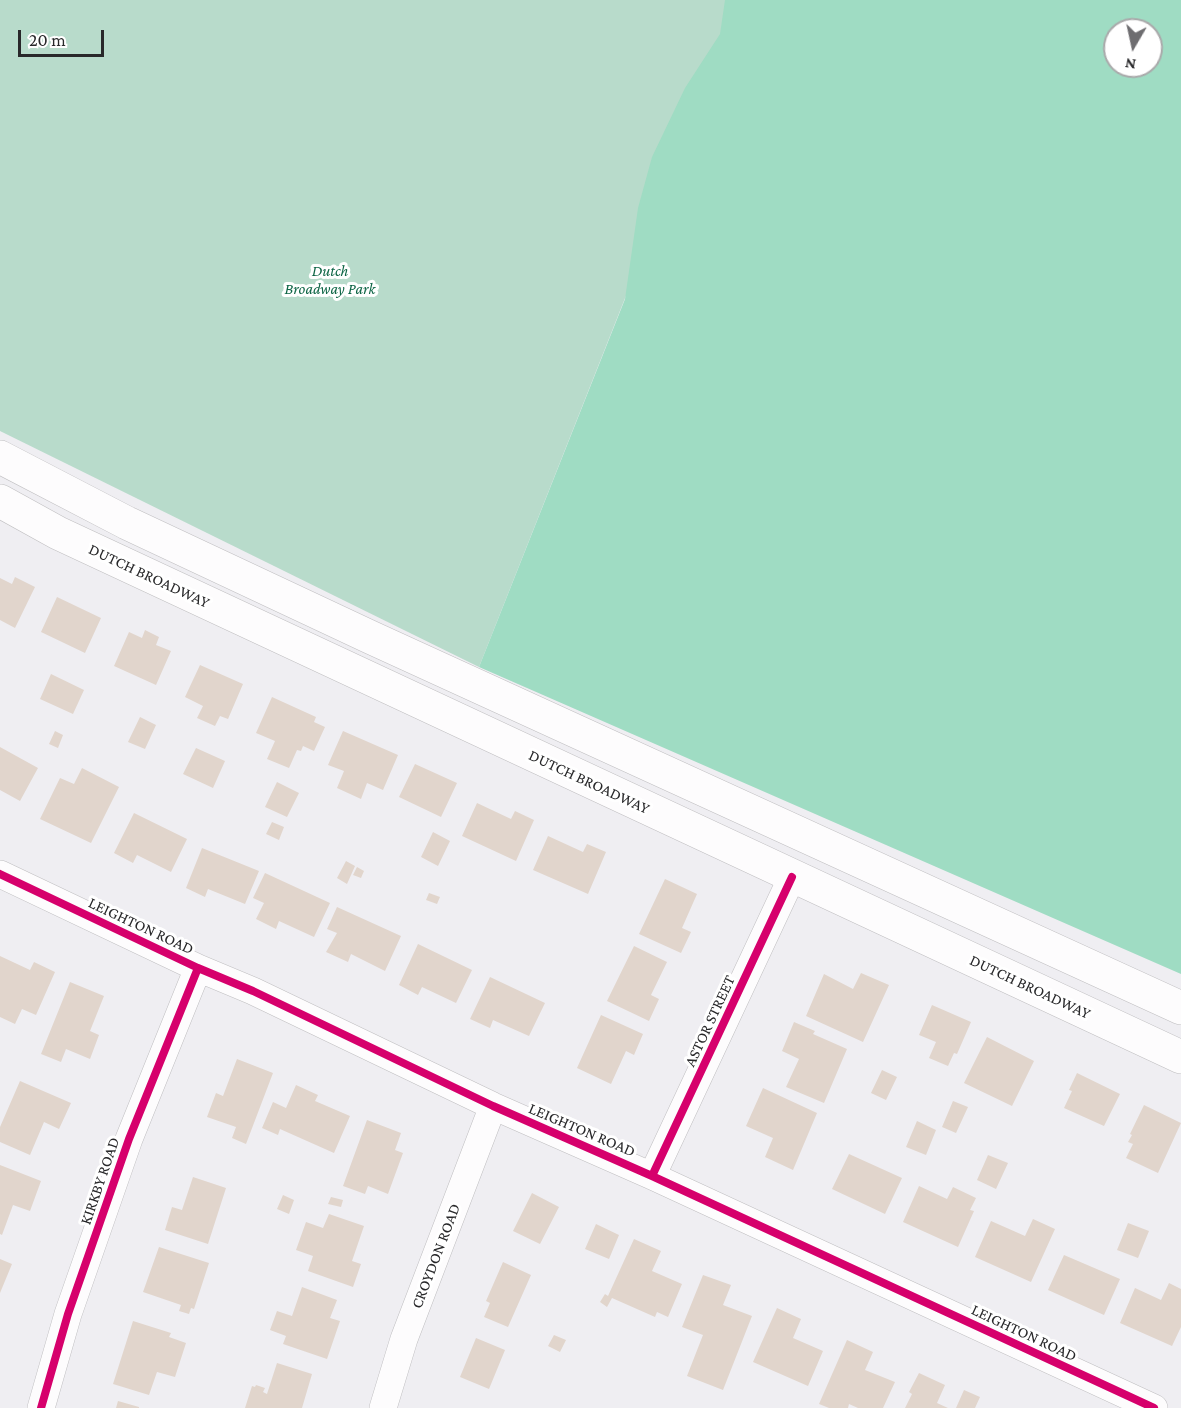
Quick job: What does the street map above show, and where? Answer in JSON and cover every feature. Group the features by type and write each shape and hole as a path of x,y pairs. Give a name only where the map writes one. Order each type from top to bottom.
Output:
{"main road":[{"path":"0,457 128,523 370,637 1181,1008"},
{"name":"DUTCH BROADWAY","path":"0,501 58,533 1181,1058"},
{"path":"358,673 370,637"},
{"path":"792,877 810,838"}],"street":[{"name":"LEIGHTON ROAD","path":"0,874 198,968 253,991 493,1106 652,1176 1154,1408"},
{"name":"ASTOR STREET","path":"652,1176 792,877"},
{"name":"KIRKBY ROAD","path":"41,1408 68,1314 129,1138 198,968"},
{"name":"CROYDON ROAD","path":"383,1408 404,1340 493,1106"}],"green space":[{"name":"Dutch Broadway Park","path":"0,0 743,0 479,667 0,431"},
{"path":"725,0 1181,0 1181,974 479,667 625,299 638,208 652,157 685,88 720,34"}],"building":[{"path":"15,577 35,587 15,628 0,620 0,578 12,584"},
{"path":"57,597 101,618 85,653 41,632"},
{"path":"145,630 159,637 156,645 171,651 156,685 114,666 129,632 142,638"},
{"path":"200,665 243,684 228,719 220,716 215,726 197,718 203,706 185,697"},
{"path":"51,674 84,690 73,714 40,699"},
{"path":"272,697 316,717 314,722 325,727 314,751 303,746 301,751 297,750 289,768 267,759 275,741 256,733"},
{"path":"140,717 156,725 145,749 128,742"},
{"path":"55,731 63,735 58,748 49,744"},
{"path":"343,731 398,755 383,790 367,783 361,799 337,788 344,771 328,765"},
{"path":"0,747 38,768 20,801 0,790"},
{"path":"196,748 225,761 213,788 183,774"},
{"path":"415,764 457,783 441,817 399,797"},
{"path":"82,768 119,787 91,843 40,819 60,778 74,784"},
{"path":"277,782 299,793 287,817 265,807"},
{"path":"477,803 511,819 515,811 534,820 516,861 462,836"},
{"path":"134,813 187,839 171,872 137,855 133,863 114,853"},
{"path":"272,822 284,827 279,840 266,834"},
{"path":"433,832 450,841 438,866 421,857"},
{"path":"548,836 583,852 587,844 606,852 588,894 533,870"},
{"path":"202,848 259,871 245,904 208,889 205,897 186,888"},
{"path":"346,861 355,866 347,884 337,878"},
{"path":"357,867 364,871 361,878 353,875"},
{"path":"265,873 330,903 314,937 279,921 276,929 256,919 264,903 253,898"},
{"path":"665,879 697,894 682,928 691,932 681,953 639,934"},
{"path":"429,893 440,897 437,904 426,900"},
{"path":"337,907 401,936 385,971 351,954 348,962 326,952 337,933 327,929"},
{"path":"418,944 472,970 456,1003 422,987 418,995 399,985"},
{"path":"634,946 667,962 651,995 659,999 649,1021 607,1001"},
{"path":"0,956 30,970 34,962 55,972 36,1015 22,1009 15,1024 0,1017"},
{"path":"861,973 889,985 863,1042 806,1016 824,974 853,989"},
{"path":"490,977 545,1003 529,1036 493,1020 490,1028 470,1019"},
{"path":"70,982 104,996 90,1031 99,1035 90,1059 66,1049 61,1062 41,1054"},
{"path":"932,1005 971,1022 957,1054 954,1053 948,1066 929,1058 936,1042 919,1035"},
{"path":"601,1015 643,1034 634,1055 626,1051 611,1084 577,1068"},
{"path":"794,1022 815,1031 813,1034 847,1049 824,1103 786,1087 799,1059 782,1051"},
{"path":"987,1037 1034,1061 1012,1106 964,1083"},
{"path":"237,1059 273,1073 246,1144 232,1138 236,1127 207,1117 216,1093 223,1096"},
{"path":"882,1070 897,1077 886,1100 871,1093"},
{"path":"1077,1073 1120,1094 1104,1126 1064,1108"},
{"path":"20,1081 71,1103 59,1129 44,1122 30,1155 0,1142 0,1127"},
{"path":"296,1085 318,1095 315,1101 350,1116 334,1153 280,1129 278,1135 262,1128 273,1102 286,1108"},
{"path":"763,1088 817,1113 793,1170 765,1157 773,1138 746,1126"},
{"path":"953,1101 968,1107 956,1133 942,1127"},
{"path":"1144,1105 1181,1123 1158,1173 1126,1158 1133,1144 1128,1142 1132,1135 1130,1134"},
{"path":"367,1120 401,1133 395,1150 403,1153 388,1194 368,1186 365,1194 343,1186"},
{"path":"917,1121 936,1130 926,1155 906,1147"},
{"path":"849,1154 902,1178 885,1214 832,1189"},
{"path":"988,1155 1008,1163 996,1189 977,1180"},
{"path":"0,1165 41,1181 30,1211 13,1205 2,1235 0,1234"},
{"path":"193,1177 226,1188 208,1244 165,1230 172,1207 182,1210"},
{"path":"919,1186 947,1199 953,1187 976,1198 970,1210 974,1211 958,1247 903,1222"},
{"path":"532,1193 559,1207 540,1244 513,1231"},
{"path":"283,1195 294,1200 289,1214 277,1209"},
{"path":"331,1197 343,1200 341,1207 328,1204"},
{"path":"329,1214 364,1226 352,1261 361,1264 353,1287 308,1271 313,1256 296,1250 306,1222 323,1228"},
{"path":"1033,1219 1055,1229 1031,1282 975,1257 991,1221 1025,1236"},
{"path":"1128,1223 1149,1231 1138,1258 1117,1250"},
{"path":"596,1224 619,1235 609,1259 585,1249"},
{"path":"634,1239 661,1251 652,1271 682,1284 668,1317 657,1312 655,1317 612,1298 607,1307 600,1302 605,1294 608,1296"},
{"path":"159,1247 209,1263 194,1309 191,1308 189,1314 179,1311 181,1305 143,1292"},
{"path":"1064,1255 1120,1279 1104,1315 1048,1290"},
{"path":"0,1259 12,1264 0,1293"},
{"path":"503,1262 531,1275 508,1327 484,1317 490,1303 486,1301"},
{"path":"703,1275 731,1285 723,1305 752,1316 723,1390 687,1376 703,1335 682,1327"},
{"path":"1169,1283 1181,1289 1181,1327 1172,1346 1120,1323 1135,1288 1161,1300"},
{"path":"302,1287 337,1300 330,1318 340,1321 327,1359 283,1344 286,1336 270,1330 277,1311 292,1316"},
{"path":"777,1308 801,1319 793,1338 823,1351 808,1386 753,1362"},
{"path":"133,1321 171,1333 169,1337 186,1343 175,1377 157,1372 149,1395 113,1384"},
{"path":"554,1335 566,1340 560,1352 548,1346"},
{"path":"476,1338 505,1350 489,1389 460,1377"},
{"path":"847,1340 873,1352 865,1370 895,1382 883,1408 858,1408 849,1404 848,1408 829,1408 819,1404"},
{"path":"277,1363 312,1374 302,1408 245,1408 252,1386 265,1388 263,1392 267,1394"},
{"path":"919,1373 945,1385 937,1403 948,1408 905,1408 912,1394 909,1392"},
{"path":"964,1390 980,1397 975,1408 956,1408"},
{"path":"118,1401 139,1407 139,1408 116,1408"}],"cycle path":[{"path":"0,874 198,968 253,991 493,1106 652,1176 1154,1408"},
{"path":"652,1176 792,877"},
{"path":"41,1408 68,1314 129,1139 198,968"}]}
